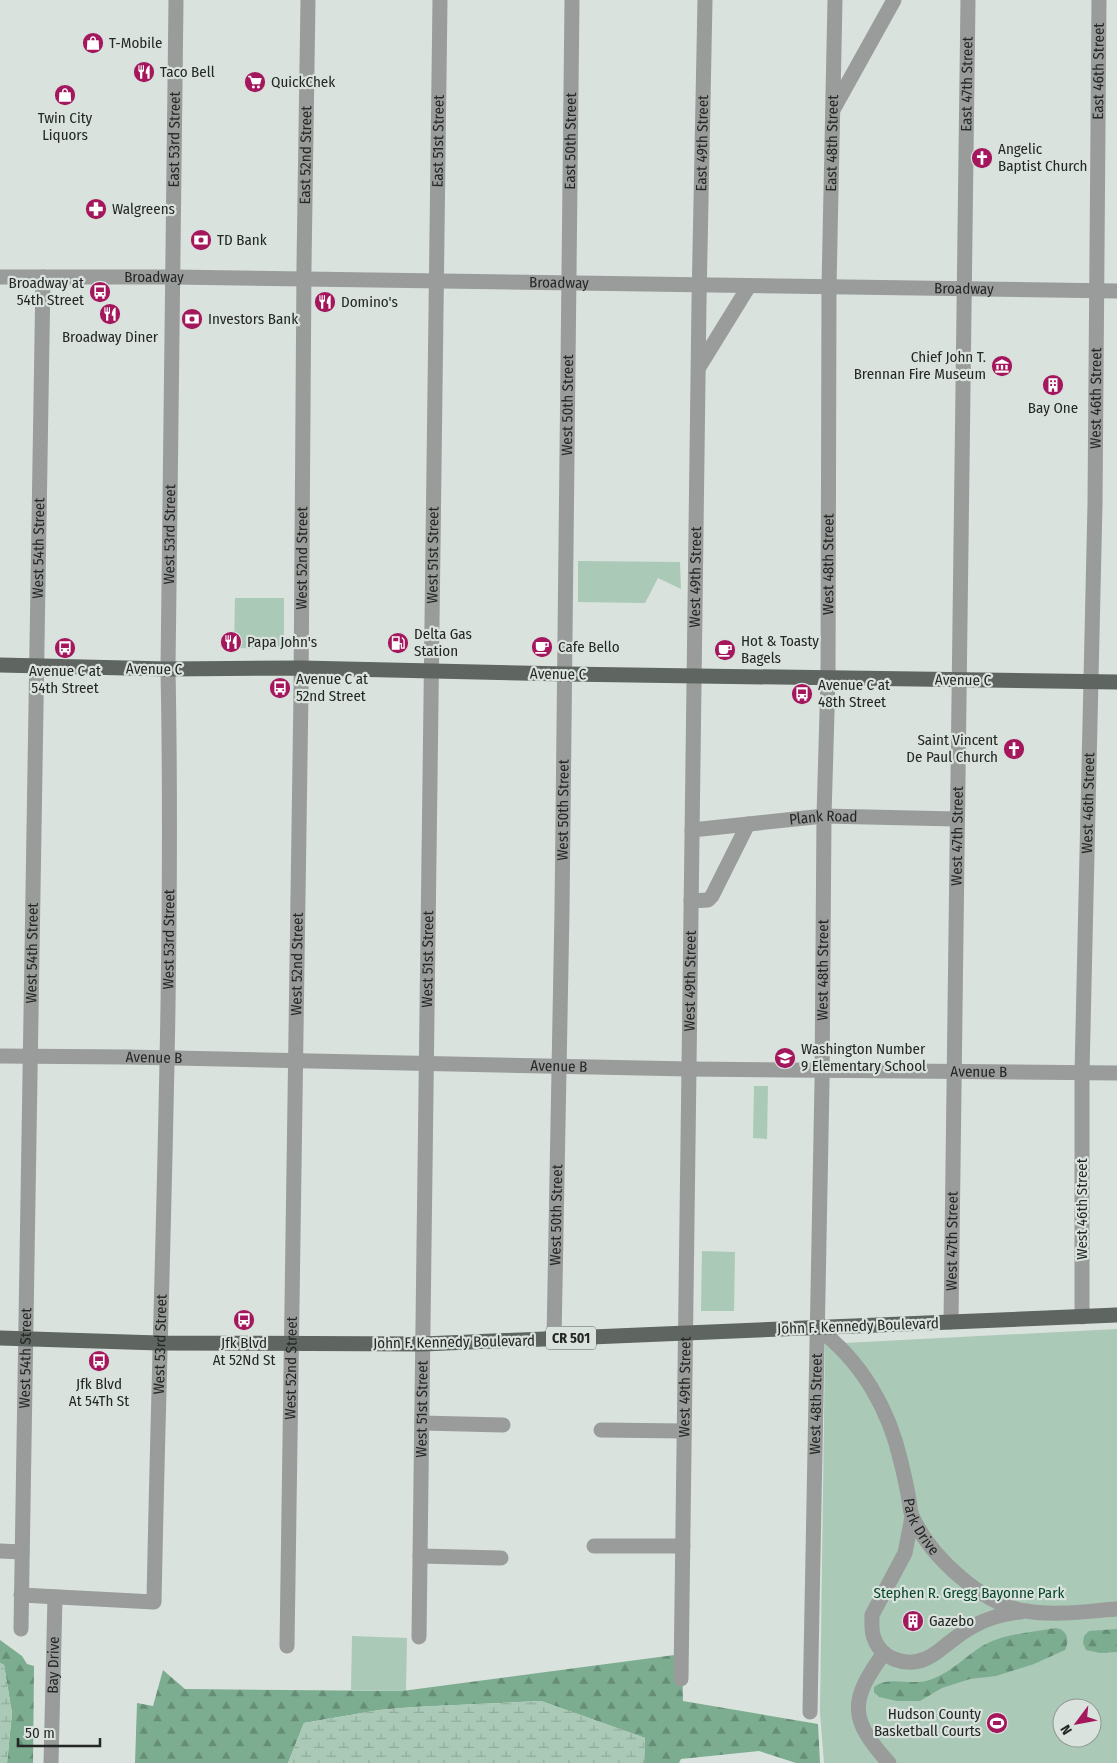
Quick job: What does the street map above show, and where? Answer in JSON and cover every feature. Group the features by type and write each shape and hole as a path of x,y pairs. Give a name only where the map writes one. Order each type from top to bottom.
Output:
{"main road":[{"name":"Avenue C","path":"0,665 168,670 302,668 1117,682"},
{"name":"John F. Kennedy Boulevard","path":"0,1338 159,1343 422,1344 1117,1315"}],"street":[{"name":"East 53rd Street","path":"173,277 176,0"},
{"name":"East 52nd Street","path":"304,280 308,0"},
{"name":"East 51st Street","path":"436,282 440,0"},
{"name":"East 50th Street","path":"568,283 572,0"},
{"name":"East 49th Street","path":"699,285 705,0"},
{"name":"East 48th Street","path":"829,287 835,0"},
{"path":"833,109 894,0"},
{"name":"East 47th Street","path":"964,289 968,0"},
{"name":"East 46th Street","path":"1097,291 1099,0"},
{"name":"Broadway","path":"0,277 173,277 1117,291"},
{"name":"West 54th Street","path":"21,1629 43,277"},
{"name":"West 53rd Street","path":"54,1597 154,1602 167,1058 168,670 173,277"},
{"name":"West 52nd Street","path":"287,1646 302,668 304,280"},
{"name":"West 51st Street","path":"419,1637 436,282"},
{"name":"West 50th Street","path":"554,1339 565,674 568,283"},
{"name":"West 49th Street","path":"681,1679 699,285"},
{"path":"698,368 749,286"},
{"name":"West 48th Street","path":"810,1712 822,1071 824,816 828,678 829,287"},
{"name":"West 47th Street","path":"951,1322 964,289"},
{"name":"West 46th Street","path":"1082,1317 1082,1073 1092,682 1097,291"},
{"name":"Plank Road","path":"692,830 824,816 956,820"},
{"path":"691,901 708,900 712,896 748,824"},
{"name":"Avenue B","path":"0,1056 296,1060 689,1069 1117,1074"},
{"name":"Park Drive","path":"817,1328 832,1339 862,1374 876,1395 888,1418 900,1456 912,1517 930,1546 954,1572 986,1595 1005,1605 1025,1611 1054,1613 1117,1609"},
{"path":"422,1423 503,1425"},
{"path":"600,1430 684,1431"},
{"path":"912,1517 905,1553 872,1615 874,1638 884,1653 901,1662 910,1663 922,1660 934,1655 965,1631 978,1624 1008,1613 1025,1611"},
{"path":"594,1546 683,1546"},
{"path":"0,1551 22,1552"},
{"path":"420,1556 501,1558"},
{"path":"21,1595 54,1597"},
{"name":"Bay Drive","path":"51,1763 54,1597"},
{"path":"884,1653 869,1673 861,1689 858,1705 859,1718 864,1731 872,1744 889,1763"}],"green space":[{"path":"578,561 680,562 681,589 658,578 645,603 578,602"},
{"path":"235,598 284,598 284,643 276,649 234,648"},
{"path":"754,1086 768,1086 767,1139 753,1138"},
{"path":"702,1251 735,1252 734,1311 701,1311"},
{"name":"Stephen R. Gregg Bayonne Park","path":"1117,1329 1117,1763 824,1763 820,1712 825,1344"},
{"path":"1055,1628 1065,1633 1067,1642 1065,1650 1034,1664 996,1676 970,1679 942,1688 920,1701 897,1701 879,1697 874,1692 874,1687 886,1682 919,1682 942,1675 992,1641"},
{"path":"1117,1629 1117,1652 1100,1653 1086,1650 1083,1643 1084,1636 1089,1631"},
{"path":"352,1636 407,1638 406,1691 351,1690"},
{"path":"0,1640 22,1656 27,1664 34,1666 33,1763 7,1763 12,1713 4,1665 0,1663"},
{"path":"682,1654 683,1701 818,1724 820,1763 796,1763 759,1751 681,1759 679,1763 644,1763 645,1738 541,1701 379,1710 304,1723 288,1763 135,1763 137,1703 153,1706 163,1670 185,1689 402,1691"},
{"path":"0,1663 4,1665 12,1713 7,1763 0,1763"},
{"path":"541,1701 645,1738 644,1763 288,1763 304,1723 379,1710"}],"place":[{"name":"T-Mobile","path":"93,43"},
{"name":"Taco Bell","path":"144,72"},
{"name":"QuickChek","path":"255,82"},
{"name":"Twin City Liquors","path":"65,95"},
{"name":"Angelic Baptist Church","path":"982,158"},
{"name":"Walgreens","path":"96,209"},
{"name":"TD Bank","path":"201,240"},
{"name":"Broadway at 54th Street","path":"100,292"},
{"name":"Domino's","path":"325,302"},
{"name":"Broadway Diner","path":"110,314"},
{"name":"Investors Bank","path":"192,319"},
{"name":"Chief John T. Brennan Fire Museum","path":"1002,366"},
{"name":"Bay One","path":"1053,385"},
{"name":"Papa John's","path":"231,642"},
{"name":"Delta Gas Station","path":"398,643"},
{"name":"Cafe Bello","path":"542,647"},
{"name":"Avenue C at 54th Street","path":"65,648"},
{"name":"Hot & Toasty Bagels","path":"725,650"},
{"name":"Avenue C at 52nd Street","path":"280,688"},
{"name":"Avenue C at 48th Street","path":"802,694"},
{"name":"Saint Vincent De Paul Church","path":"1014,749"},
{"name":"Washington Number 9 Elementary School","path":"785,1058"},
{"name":"Jfk Blvd At 52Nd St","path":"244,1320"},
{"name":"Jfk Blvd At 54Th St","path":"99,1361"},
{"name":"Gazebo","path":"913,1621"},
{"name":"Hudson County Basketball Courts","path":"997,1723"}]}
